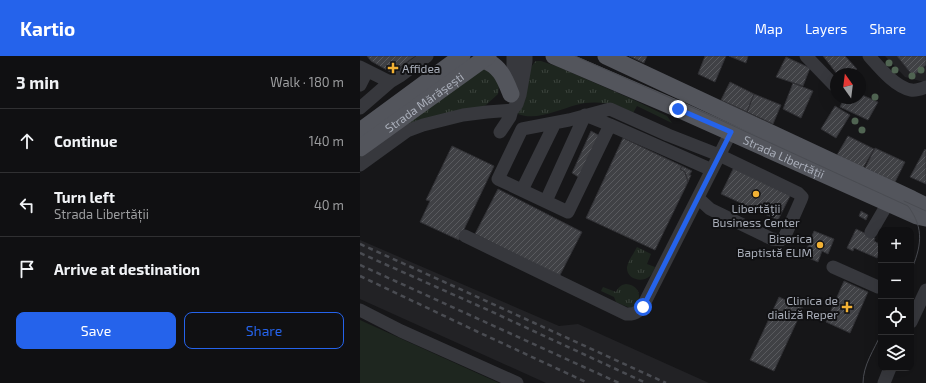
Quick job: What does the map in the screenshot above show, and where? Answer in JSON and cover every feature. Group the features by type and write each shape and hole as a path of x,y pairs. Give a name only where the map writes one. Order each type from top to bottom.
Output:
{"main road":[{"name":"Strada Libertății","path":"554,56 731,132 917,216 926,218"},
{"name":"Strada Libertății","path":"606,56 926,206"},
{"name":"Strada Mărășești","path":"364,139 462,57"},
{"path":"485,58 500,70 505,79 512,102"},
{"name":"Strada Mărășești","path":"364,139 485,58"}],"street":[{"path":"360,108 390,82 427,56"},
{"path":"500,132 510,117 513,83 513,56"},
{"path":"360,165 407,131 423,125 463,115 487,112 512,102 517,104 520,95 526,56"},
{"path":"806,56 830,81"},
{"path":"870,56 886,74 901,86 911,90 919,90 926,87"},
{"path":"360,67 390,82"},
{"path":"360,75 364,77 360,85"},
{"path":"610,125 568,212 498,179 522,129 554,123 610,109 719,156 798,193 802,197 785,236 781,240 772,240 710,209 698,198"},
{"path":"585,115 712,170"},
{"path":"546,201 585,115"},
{"path":"522,190 554,123"},
{"path":"465,236 626,314 633,314 643,307 731,132"},
{"path":"871,232 888,203"},
{"path":"833,267 878,288"},
{"path":"914,316 926,290"},
{"path":"360,310 401,331 517,383"}],"shaded area":[{"path":"885,56 926,56 926,81 924,82 905,77"},
{"path":"360,240 559,326 578,324 709,383 546,383 360,299"}],"green space":[{"path":"536,61 541,61 556,66 634,100 667,116 672,123 637,106 633,113 619,106 597,102 581,104 540,116 525,116 518,114 529,71"},
{"path":"491,65 499,86 498,94 486,105 476,110 437,118 360,159 360,141"},
{"path":"637,247 651,254 647,264 655,267 650,276 639,280 629,275 627,271 629,262"},
{"path":"626,284 635,287 639,294 637,302 630,308 616,302 614,297 601,291 603,287 616,292 622,285"},
{"path":"360,320 499,383 360,383"}],"building":[{"path":"367,56 415,56 392,73 371,61"},
{"path":"629,56 647,56 644,63"},
{"path":"705,56 726,56 715,82 698,74"},
{"path":"729,56 748,56 746,63"},
{"path":"823,56 845,56 856,68 832,68"},
{"path":"897,56 926,56 926,65 913,76"},
{"path":"786,57 810,68 803,86 776,77"},
{"path":"730,82 754,94 747,112 721,100"},
{"path":"793,83 813,91 801,118 783,109"},
{"path":"754,94 781,105 773,124 747,112"},
{"path":"866,97 878,102 868,120 840,107 841,104 866,104"},
{"path":"835,106 850,115 836,138 821,129"},
{"path":"591,131 600,136 580,178 572,173"},
{"path":"848,136 874,149 863,168 837,155"},
{"path":"623,138 682,166 680,169 685,172 688,182 655,250 586,218"},
{"path":"452,146 494,166 459,240 420,222 430,201 426,200"},
{"path":"875,148 905,162 895,182 865,168"},
{"path":"925,149 926,150 926,184 910,177"},
{"path":"682,166 692,171 689,175 691,175 688,182 685,172 680,169"},
{"name":"Libertăţii Business Center","path":"734,167 791,194 778,220 721,194"},
{"path":"498,189 582,232 559,277 475,234"},
{"path":"861,211 868,215 866,220 859,216"},
{"path":"856,229 875,238 874,241 878,243 878,256 877,258 854,248 853,251 847,248"},
{"name":"Biserica Baptistă ELIM","path":"814,231 834,239 828,254 822,251 818,262 804,256"},
{"name":"Clinica de dializă Reper","path":"844,281 868,292 850,333 826,322"},
{"path":"779,297 803,308 774,371 750,360"}],"tram line":[{"path":"575,56 716,118 908,206 917,222 920,238 914,263"},
{"path":"904,201 926,211"},
{"path":"863,383 863,376 869,358 880,335"}],"railway":[{"path":"360,244 666,383"},
{"path":"360,253 646,383"},
{"path":"360,265 619,383"},
{"path":"360,276 588,383"}],"place":[{"name":"Affidea","path":"393,68"},
{"name":"Libertăţii Business Center","path":"756,194"},
{"name":"Biserica Baptistă ELIM","path":"820,245"},
{"name":"Clinica de dializă Reper","path":"847,307"}],"route":[{"path":"643,307 731,132 678,109"}]}
